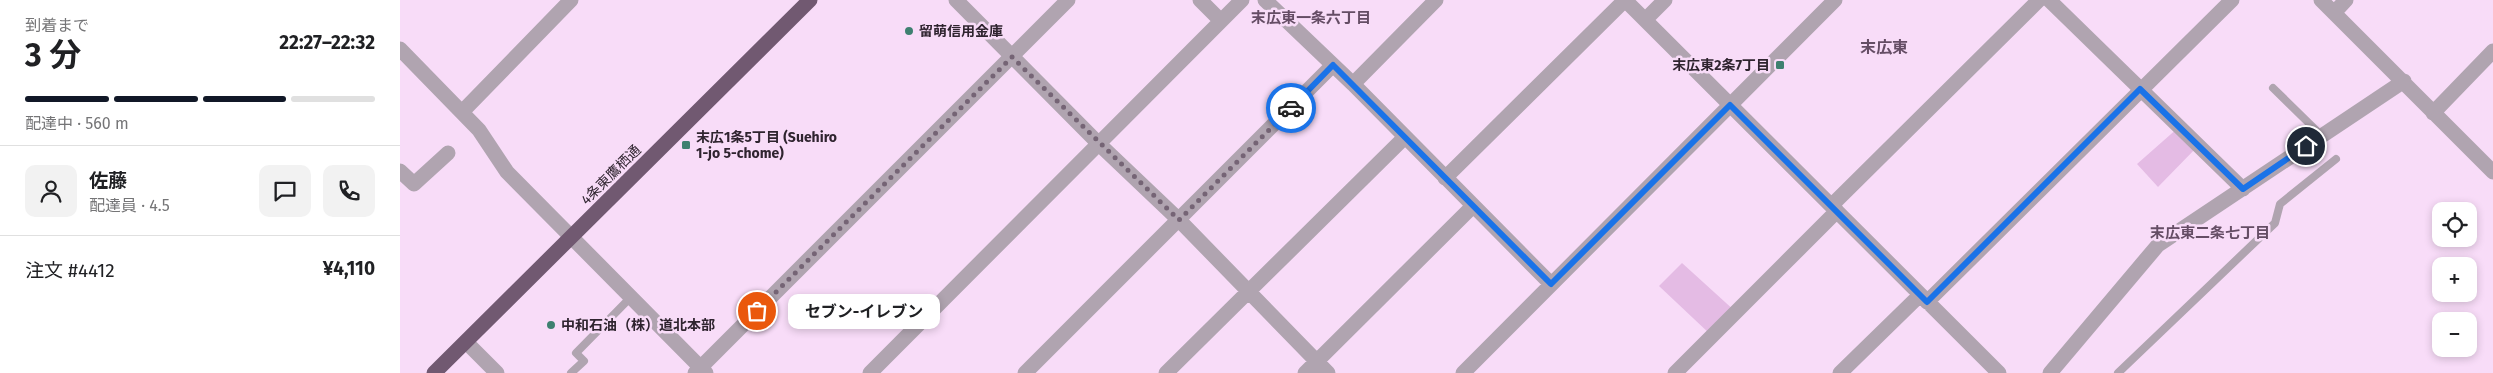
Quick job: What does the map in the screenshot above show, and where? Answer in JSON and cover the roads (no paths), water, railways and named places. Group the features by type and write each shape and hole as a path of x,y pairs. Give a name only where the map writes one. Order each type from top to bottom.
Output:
{"highway":[{"name":"4条東鷹栖通","path":"434,373 810,0"}],"street":[{"path":"462,112 571,0"},
{"path":"956,0 1099,144 1179,220 1247,292 1328,373"},
{"path":"400,49 479,130 507,172 631,297 700,371 1068,0"},
{"path":"1200,0 1221,21"},
{"path":"870,373 1242,0"},
{"path":"1265,0 1353,84 1551,284"},
{"path":"1353,84 1436,0"},
{"path":"1445,178 1625,0 1999,373"},
{"path":"1645,20 1665,0"},
{"path":"1463,373 1835,0"},
{"path":"1675,373 2039,0"},
{"path":"2049,0 2243,189"},
{"path":"1840,373 1924,298 2232,0"},
{"path":"2321,0 2493,172"},
{"path":"2334,13 2346,0"},
{"path":"2433,113 2493,51"},
{"path":"1025,373 1333,65"},
{"path":"2050,373 2158,245 2404,81"},
{"path":"1166,373 1405,137"},
{"path":"400,171 414,184 448,153"},
{"path":"1305,373 1473,206"},
{"path":"466,342 497,373"}],"lane":[{"path":"2273,88 2322,136"},
{"path":"2118,373 2274,223 2280,204 2336,159"},
{"path":"571,373 584,361 576,353 631,297"}],"place":[{"name":"留萌信用金庫","path":"909,31"},
{"name":"末広東2条7丁目","path":"1780,65"},
{"name":"末広1条5丁目 (Suehiro 1-jo 5-chome)","path":"686,145"},
{"name":"セブン-イレブン","path":"757,311"},
{"name":"中和石油（株）道北本部","path":"551,325"}],"district":[{"name":"末広東一条六丁目","path":"1311,18"},
{"name":"末広東","path":"1884,47"},
{"name":"末広東二条七丁目","path":"2210,233"}]}
